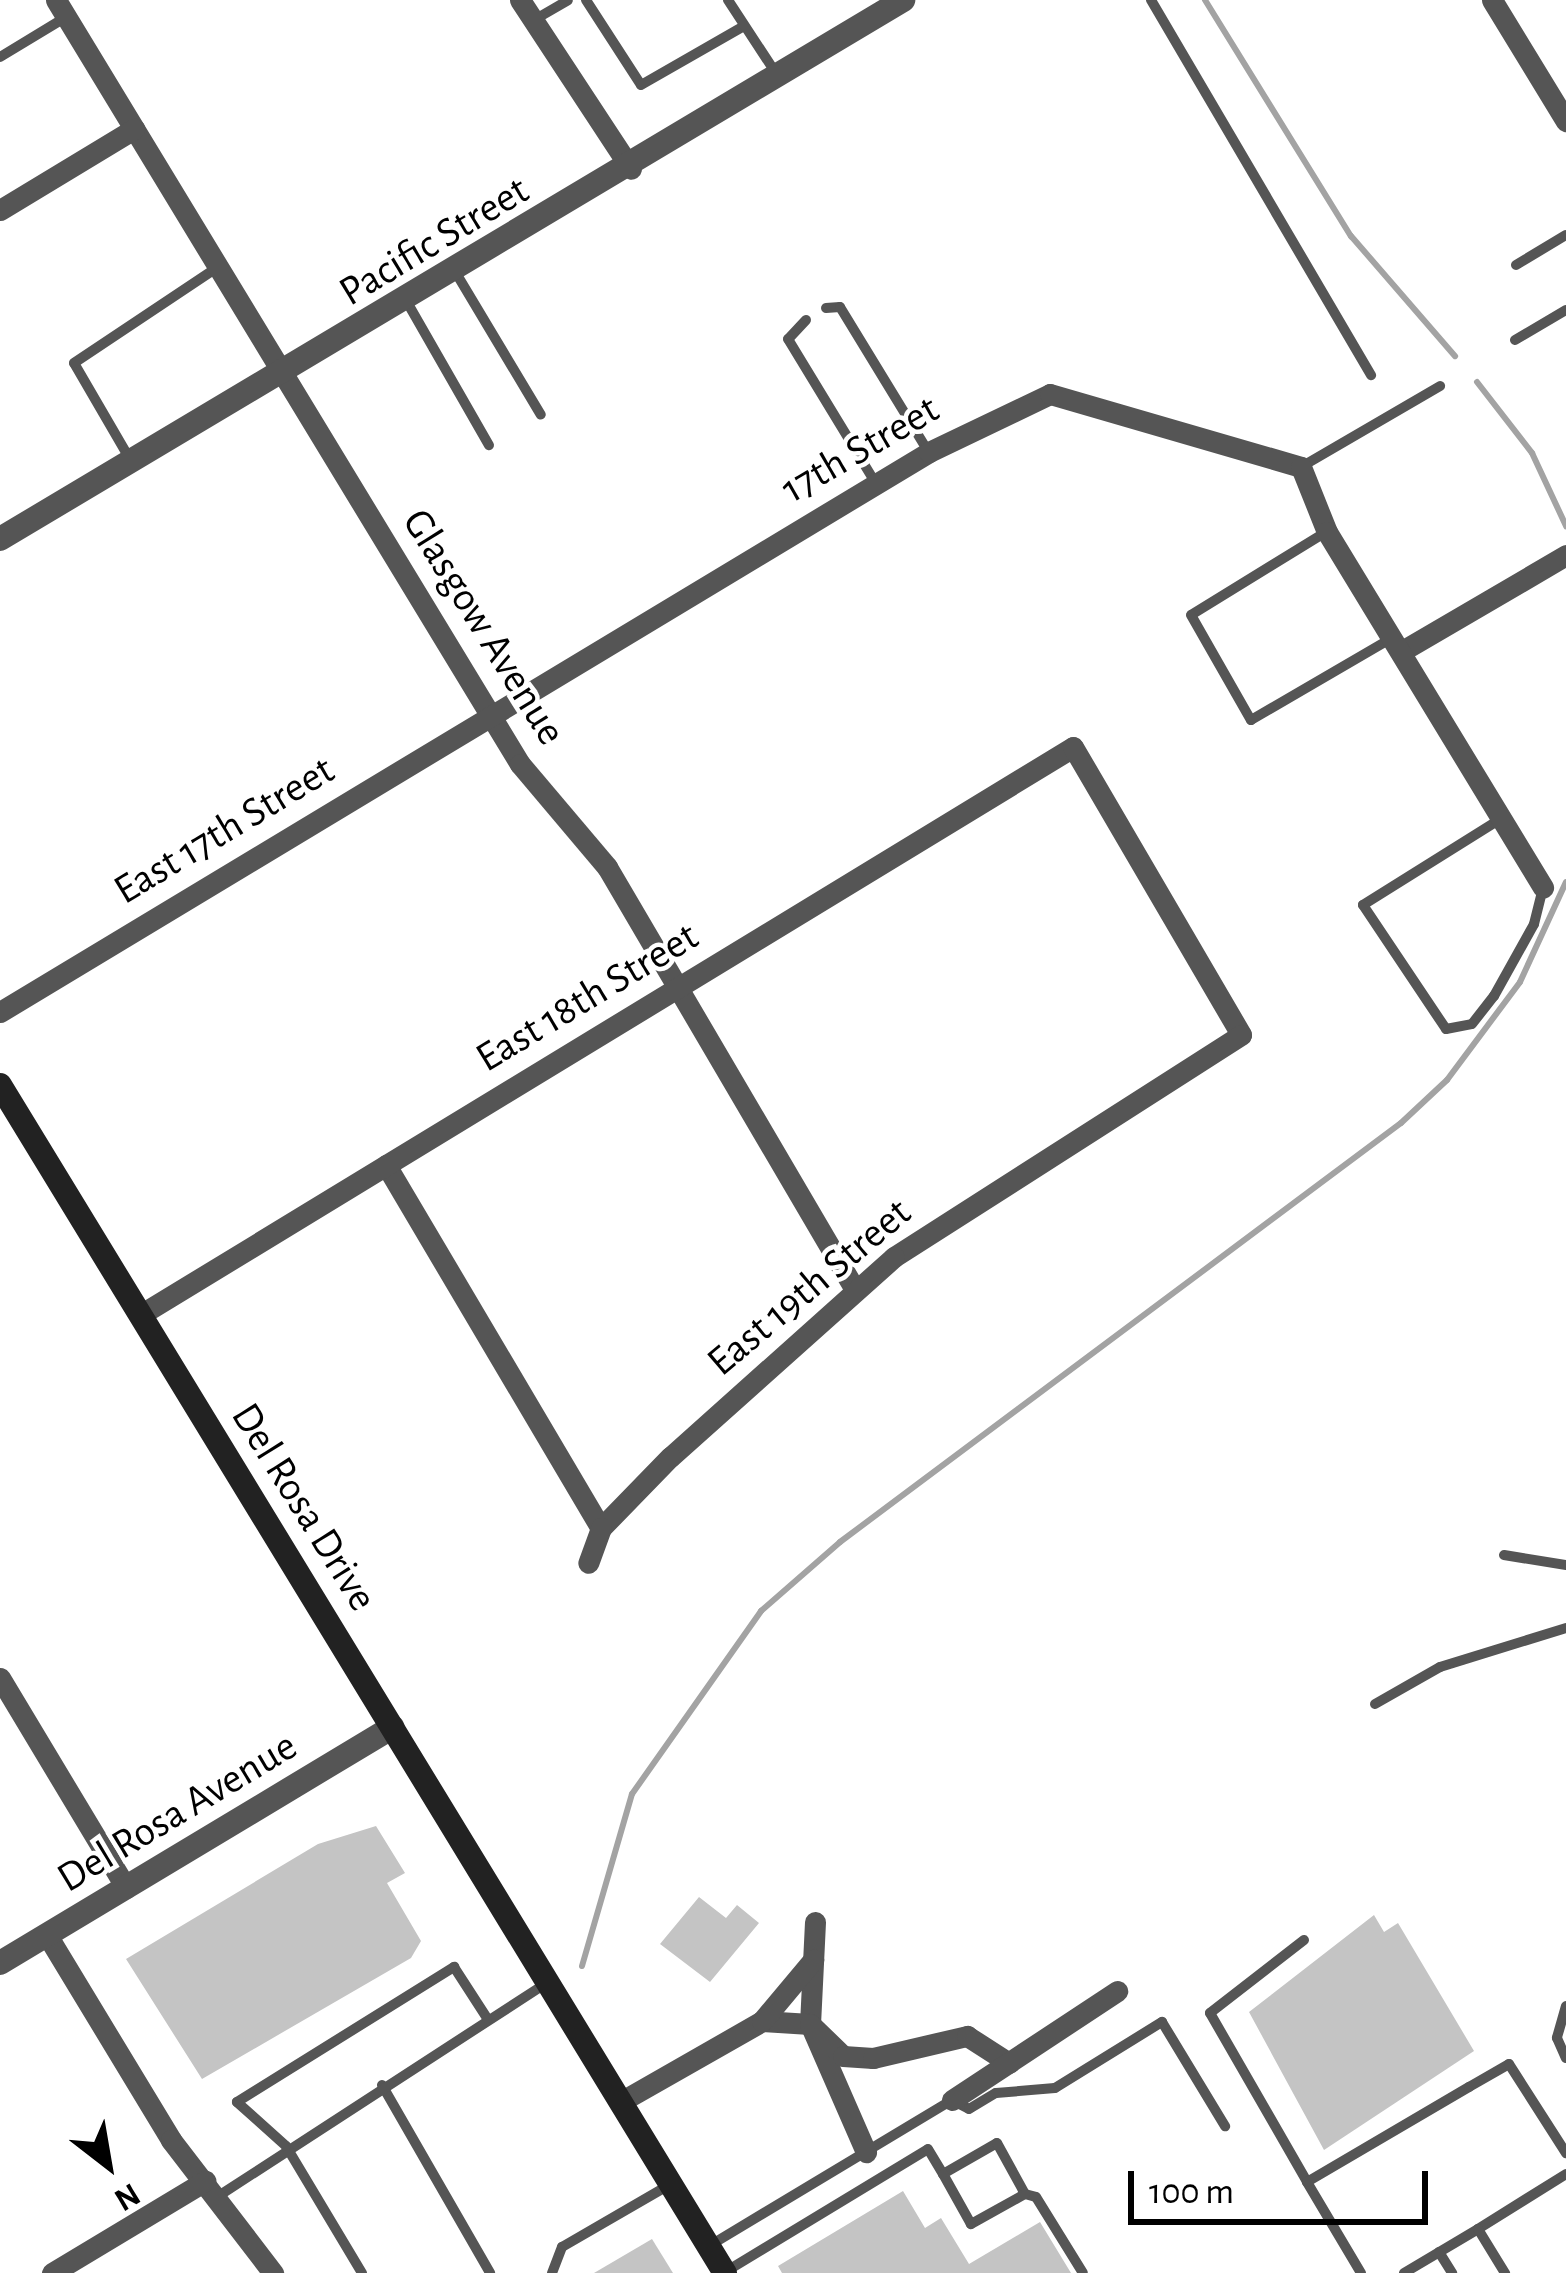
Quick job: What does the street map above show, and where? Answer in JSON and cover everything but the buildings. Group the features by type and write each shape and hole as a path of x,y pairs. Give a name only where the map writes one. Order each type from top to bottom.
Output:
{"main road":[{"name":"Del Rosa Drive","path":"0,1085 725,2273"}],"street":[{"path":"520,0 631,170"},
{"name":"Pacific Street","path":"0,539 631,170 903,0"},
{"path":"1492,0 1566,121"},
{"name":"Glasgow Avenue","path":"61,8 489,714 607,867 855,1288"},
{"path":"0,210 134,129"},
{"name":"17th Street","path":"489,714 929,452 1050,394 1267,450 1300,467"},
{"path":"1300,467 1327,532 1543,886"},
{"path":"1398,644 1558,560"},
{"name":"East 17th Street","path":"0,1012 489,714"},
{"name":"East 18th Street","path":"140,1315 1073,747 1240,1035"},
{"name":"East 19th Street","path":"588,1563 601,1528 855,1288 1240,1035"},
{"path":"386,1165 601,1528"},
{"path":"0,1678 126,1888"},
{"name":"Del Rosa Avenue","path":"0,1963 394,1727"},
{"path":"815,1922 809,2024 866,2152"},
{"path":"46,1935 273,2273"},
{"path":"622,2101 762,2021 813,1960"},
{"path":"952,2100 1117,1991"},
{"path":"762,2021 809,2024 843,2056 873,2059 967,2036 1010,2062"},
{"path":"52,2273 212,2188"}],"lane":[{"path":"532,21 568,0"},
{"path":"586,0 641,85 745,26"},
{"path":"728,0 777,75"},
{"path":"1151,0 1371,375"},
{"path":"0,57 61,8"},
{"path":"1516,265 1566,235"},
{"path":"131,461 74,363 218,267"},
{"path":"456,273 541,415"},
{"path":"407,302 489,445"},
{"path":"826,308 839,308 929,452"},
{"path":"1515,340 1566,310"},
{"path":"806,320 788,339 876,484"},
{"path":"1300,467 1440,386"},
{"path":"1327,532 1191,615 1251,720 1398,644"},
{"path":"1502,818 1363,905 1446,1029 1472,1024 1494,996 1534,925 1543,886"},
{"path":"1504,1555 1566,1565"},
{"path":"1375,1704 1440,1667 1566,1628"},
{"path":"1304,1940 1210,2013 1361,2273"},
{"path":"362,2273 286,2146 237,2102 454,1967 487,2018"},
{"path":"212,2188 382,2085 546,1975"},
{"path":"1566,2006 1557,2038 1566,2058"},
{"path":"710,2246 952,2100 969,2109 996,2093 1055,2088 1162,2022 1225,2126"},
{"path":"1307,2182 1509,2064 1566,2153"},
{"path":"382,2085 490,2273"},
{"path":"943,2174 997,2143 1025,2194"},
{"path":"725,2273 928,2149 971,2224 1025,2194 1036,2197 1083,2273"},
{"path":"1404,2273 1566,2174"},
{"path":"552,2273 562,2247 671,2183"},
{"path":"1478,2229 1505,2273"},
{"path":"1439,2252 1452,2273"}],"waterway":[{"path":"1205,0 1351,236 1455,356"},
{"path":"1477,382 1532,453 1566,526"},
{"path":"582,1966 632,1794 761,1611 840,1542 1401,1123 1447,1080 1520,982 1566,882"}]}
